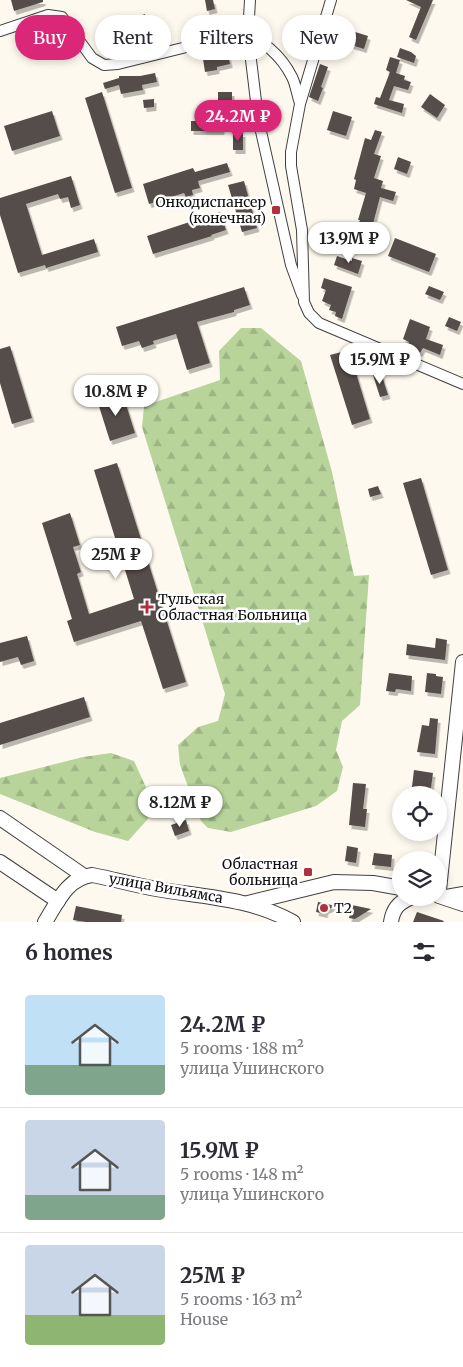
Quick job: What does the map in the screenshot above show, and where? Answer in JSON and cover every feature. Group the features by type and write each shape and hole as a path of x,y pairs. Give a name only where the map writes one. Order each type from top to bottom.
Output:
{"street":[{"path":"249,15 250,0"},
{"path":"304,302 302,230 291,166 291,152 300,104 331,0"},
{"path":"0,31 48,15 62,17 92,58 104,65 118,64 181,48"},
{"path":"272,50 292,77 300,104"},
{"path":"251,60 258,118 291,264 309,313 319,323 463,384"},
{"path":"443,851 463,667"},
{"path":"0,818 84,876 72,882 45,922"},
{"path":"0,862 58,901"},
{"name":"улица Вильямса","path":"84,876 92,875 155,889 248,903 279,914 293,922"},
{"name":"улица Вильямса","path":"248,903 340,881 392,886"},
{"path":"279,914 285,896 292,891"},
{"path":"447,895 463,892"},
{"path":"447,899 463,904"},
{"path":"391,922 392,913 397,906"}],"green space":[{"path":"241,328 261,328 301,361 332,472 354,576 369,575 360,705 342,721 336,750 343,767 337,791 316,806 231,832 208,828 201,821 180,765 178,745 198,727 218,721 225,694 142,427 144,406 220,380 219,351"},
{"path":"111,753 134,761 150,796 148,819 128,841 95,832 0,794 0,778 83,757"}],"building":[{"path":"11,0 43,0 43,2 14,11"},
{"path":"205,0 213,0 215,9 207,11"},
{"path":"406,0 433,0 416,40 409,37 421,7"},
{"path":"356,32 368,36 364,49 356,46"},
{"path":"400,48 416,56 414,63 397,57"},
{"path":"390,57 400,60 396,73 405,76 404,80 411,82 408,90 394,86 389,100 404,104 402,113 374,104 376,97 380,98 390,72 386,70"},
{"path":"203,60 229,60 230,64 217,67 217,70 205,72"},
{"path":"320,64 328,67 318,101 309,97"},
{"path":"155,73 157,82 142,85 143,90 121,94 119,85 105,89 103,83 119,78 119,76 140,76"},
{"path":"102,92 132,188 115,193 85,98"},
{"path":"218,92 232,92 232,114 223,114 222,131 191,131 191,121 207,121 206,102 218,102"},
{"path":"430,94 445,105 437,118 421,107"},
{"path":"154,99 154,107 144,108 143,100"},
{"path":"52,111 60,136 12,151 4,126"},
{"path":"333,111 352,117 346,136 327,130"},
{"path":"375,130 382,132 374,154 381,156 374,178 383,181 381,188 396,192 393,201 380,197 368,243 353,237 360,220 358,220 366,193 354,189 356,180 354,179 365,138 371,140"},
{"path":"233,133 243,133 243,150 233,150"},
{"path":"398,157 411,162 407,174 394,169"},
{"path":"227,163 230,172 198,181 200,188 192,190 193,195 186,197 184,193 149,204 143,184 193,168 195,172"},
{"path":"71,176 80,205 71,208 68,197 60,199 58,194 26,204 42,255 94,239 98,252 46,268 45,265 18,273 0,215 0,198"},
{"path":"244,181 257,228 242,232 228,185"},
{"path":"220,212 226,230 153,254 147,236"},
{"path":"395,238 436,254 429,272 388,256"},
{"path":"337,256 352,261 352,258 362,261 358,274 334,265"},
{"path":"324,278 352,287 342,319 335,316 336,312 329,310 331,305 322,301 326,290 321,288"},
{"path":"429,286 444,292 440,300 425,294"},
{"path":"244,287 250,305 234,310 234,312 197,322 210,363 187,370 176,334 153,341 154,344 142,348 139,341 122,346 116,327"},
{"path":"449,317 461,322 457,331 445,326"},
{"path":"410,319 430,327 426,339 443,345 440,355 423,348 420,353 406,347 409,342 403,339"},
{"path":"10,346 32,418 12,424 0,383 0,349"},
{"path":"349,350 370,419 352,425 330,355"},
{"path":"381,373 388,395 380,397 373,375"},
{"path":"122,392 135,433 110,441 97,400"},
{"path":"117,463 186,682 163,689 141,621 74,642 67,621 72,619 42,523 70,513 80,545 73,547 81,572 77,574 89,614 134,599 94,470"},
{"path":"421,478 448,570 431,575 403,483"},
{"path":"378,486 381,494 370,497 368,489"},
{"path":"27,636 34,661 21,665 18,657 0,662 0,643"},
{"path":"436,638 447,640 445,660 406,655 407,644 435,648"},
{"path":"389,673 412,676 411,691 396,689 395,692 386,691"},
{"path":"427,673 443,677 441,694 425,692"},
{"path":"84,697 90,717 0,745 0,723"},
{"path":"430,718 438,719 435,754 417,752 422,725 429,726"},
{"path":"414,770 433,773 431,786 412,786"},
{"path":"353,783 366,784 363,809 367,809 365,827 349,825"},
{"path":"186,820 189,831 175,836 171,825"},
{"path":"347,846 358,848 356,863 345,861"},
{"path":"374,853 392,855 391,867 372,865"},
{"name":"T2","path":"318,902 336,906 326,910 325,914 316,912"},
{"path":"352,905 371,909 355,919 349,918"},
{"path":"76,906 122,915 121,922 73,920"},
{"path":"417,912 444,921 413,922"}],"place":[{"name":"Онкодиспансер (конечная)","path":"276,210"},
{"name":"Тульская Областная Больница","path":"147,607"},
{"name":"Областная больница","path":"308,872"},
{"name":"T2","path":"324,908"}]}
